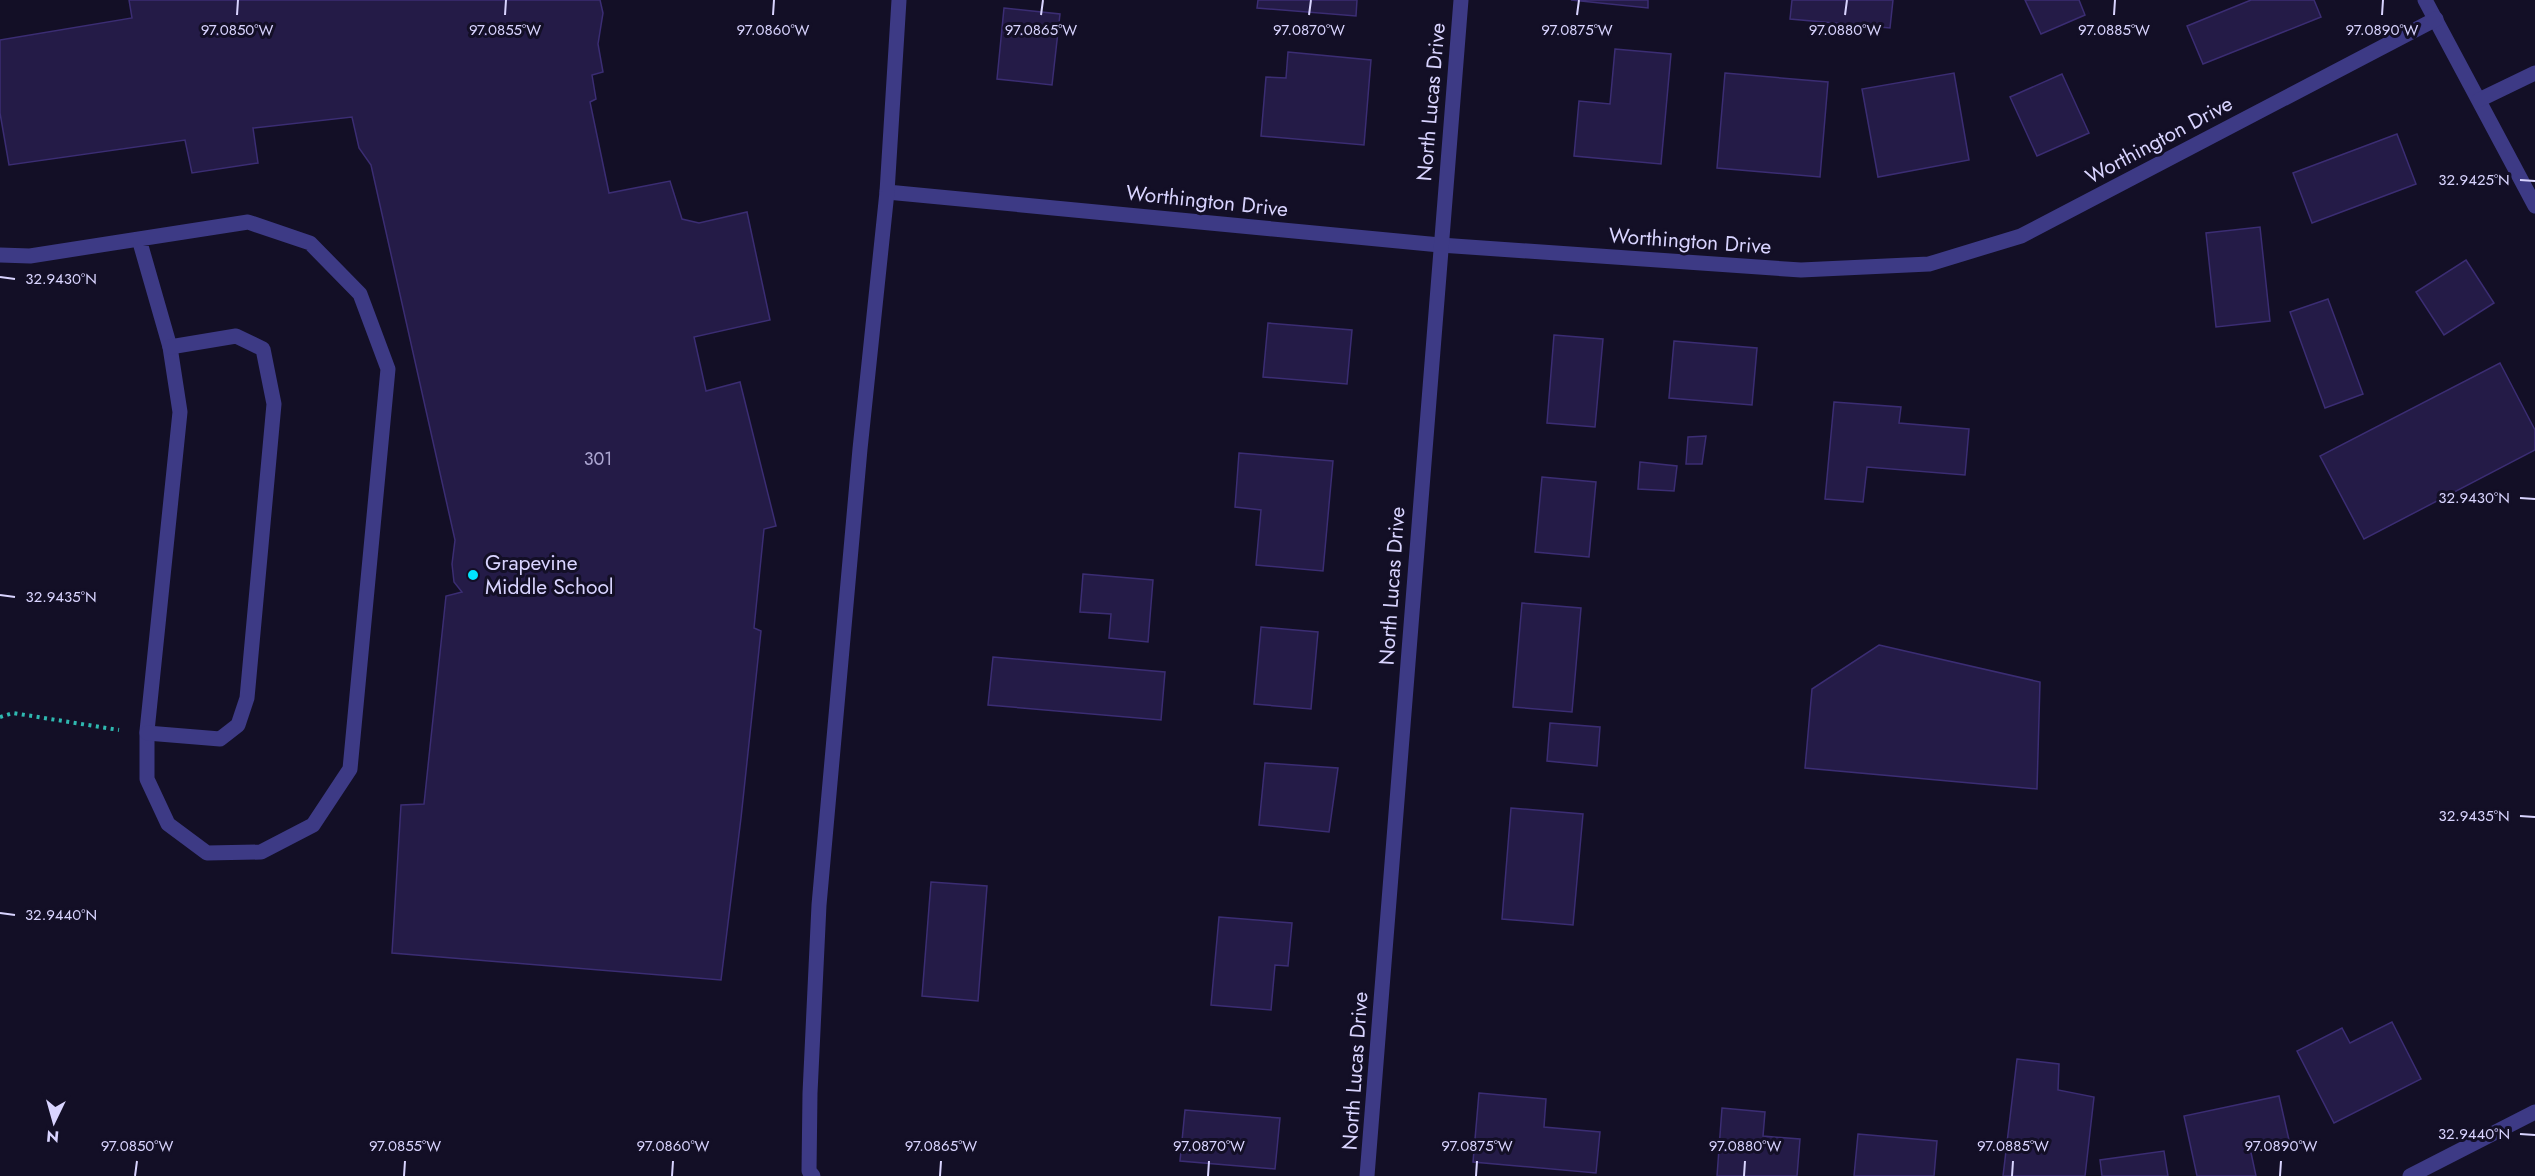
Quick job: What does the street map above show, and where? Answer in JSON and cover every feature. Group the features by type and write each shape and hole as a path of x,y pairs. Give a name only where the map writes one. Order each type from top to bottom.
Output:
{"street":[{"path":"813,1176 809,1171 810,1093 819,905 860,449 887,192 899,0"},
{"name":"North Lucas Drive","path":"1368,1176 1461,0"},
{"path":"2425,0 2535,206"},
{"name":"Worthington Drive","path":"887,192 1440,245 1801,270 1929,264 2021,236 2436,19"},
{"path":"2479,100 2535,73"},
{"path":"0,255 30,256 139,239 248,222 310,243 360,294 388,369 383,442 350,769 313,825 261,852 207,852 168,824 147,779 147,733 180,412 170,347 139,239"},
{"path":"147,733 220,739 238,725 248,698 274,404 262,349 236,336 170,347"},
{"path":"2410,1176 2535,1112"}],"path":[{"path":"0,717 13,713 147,733"}],"building":[{"name":"Grapevine Middle School","path":"129,0 600,0 603,13 598,44 603,72 592,75 596,99 590,102 609,193 670,181 682,219 699,223 747,212 770,320 694,337 706,391 740,382 776,526 764,529 754,628 761,631 721,980 392,953 401,805 424,804 446,596 462,592 454,582 452,564 455,540 371,165 359,148 352,117 253,128 258,163 192,173 185,140 9,165 0,113 0,40 132,18"},
{"path":"1258,0 1357,0 1356,16 1257,8"},
{"path":"1571,0 1648,0 1648,8"},
{"path":"1792,0 1893,0 1890,28 1790,19"},
{"path":"2025,0 2079,0 2085,15 2041,34"},
{"path":"2251,0 2314,0 2321,17 2203,64 2187,26"},
{"path":"1004,8 1060,14 1052,85 997,79"},
{"path":"1615,49 1671,54 1661,164 1574,156 1579,101 1610,104"},
{"path":"1288,52 1371,60 1364,145 1261,136 1266,77 1286,78"},
{"path":"1725,73 1828,82 1820,177 1717,168"},
{"path":"1954,73 1969,160 1878,177 1862,89"},
{"path":"2062,74 2089,133 2037,156 2010,97"},
{"path":"2397,134 2416,184 2312,223 2293,173"},
{"path":"2260,227 2270,321 2216,327 2206,233"},
{"path":"2466,260 2494,303 2444,335 2416,292"},
{"path":"2328,299 2363,394 2325,408 2290,312"},
{"path":"1268,323 1352,330 1347,384 1263,377"},
{"path":"1554,335 1603,339 1595,427 1547,423"},
{"path":"1674,341 1757,348 1752,405 1669,398"},
{"path":"2500,363 2535,430 2535,450 2364,539 2320,456"},
{"path":"1834,402 1901,407 1899,423 1969,429 1965,475 1867,467 1863,502 1825,499"},
{"path":"1706,436 1702,464 1686,464 1688,437"},
{"path":"1239,453 1333,461 1323,571 1256,565 1261,510 1235,507"},
{"path":"1640,462 1677,466 1674,491 1638,489"},
{"path":"1542,477 1596,482 1589,557 1535,552"},
{"path":"1083,574 1153,580 1148,642 1109,638 1111,614 1080,612"},
{"path":"1522,603 1581,608 1572,712 1513,707"},
{"path":"1261,627 1318,632 1311,709 1254,704"},
{"path":"1879,645 2040,682 2037,789 1805,768 1812,689"},
{"path":"993,657 1165,672 1161,720 988,705"},
{"path":"1550,723 1600,727 1597,766 1547,761"},
{"path":"1265,763 1338,768 1329,832 1259,825"},
{"path":"1511,808 1583,814 1573,925 1502,919"},
{"path":"931,882 987,886 978,1001 922,996"},
{"path":"1219,917 1292,923 1288,966 1275,965 1271,1010 1211,1005"},
{"path":"2392,1022 2421,1079 2334,1123 2297,1051 2342,1028 2350,1043"},
{"path":"2017,1059 2059,1064 2058,1090 2094,1097 2085,1176 2003,1176"},
{"path":"1479,1093 1546,1099 1544,1127 1600,1132 1596,1173 1473,1162"},
{"path":"2279,1096 2289,1140 2250,1148 2256,1176 2197,1176 2184,1116"},
{"path":"1722,1108 1765,1112 1763,1136 1800,1139 1797,1176 1717,1176"},
{"path":"1185,1110 1280,1118 1275,1169 1180,1161"},
{"path":"1858,1134 1937,1141 1934,1176 1854,1176"},
{"path":"2164,1151 2168,1176 2102,1176 2100,1160"}],"place":[{"name":"Grapevine Middle School","path":"473,575"}]}
